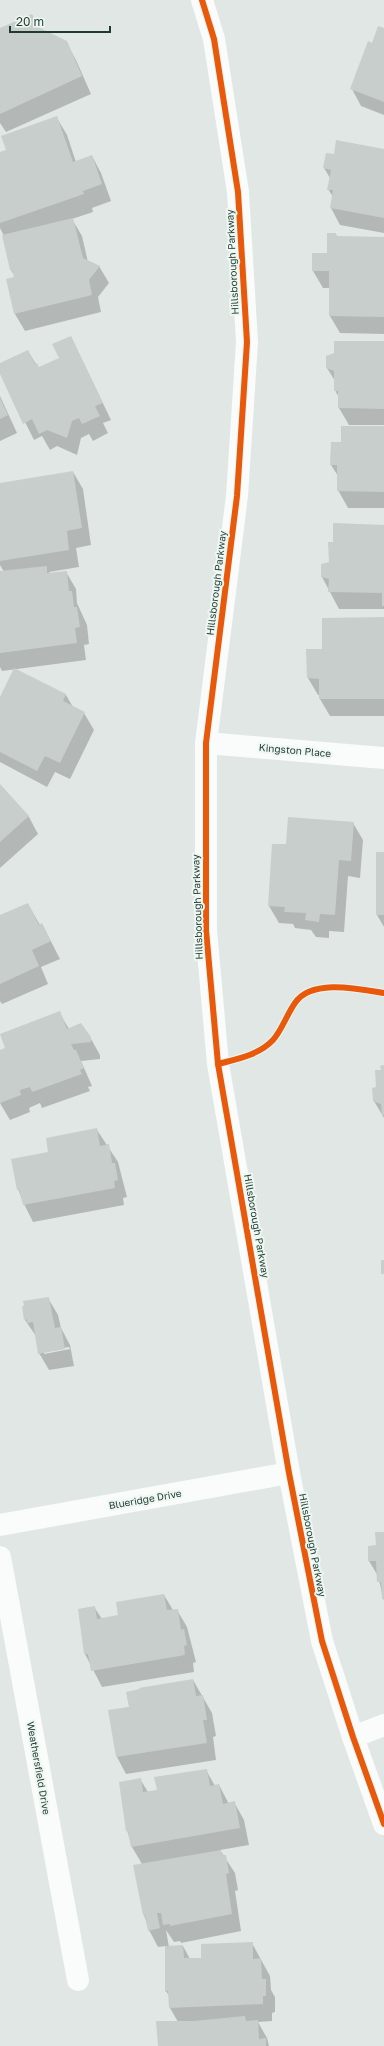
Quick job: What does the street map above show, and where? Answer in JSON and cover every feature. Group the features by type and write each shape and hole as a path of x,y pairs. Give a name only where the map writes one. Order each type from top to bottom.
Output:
{"street":[{"name":"Hillsborough Parkway","path":"202,0 214,38 238,192 247,342 237,496 206,743 206,930 218,1064 289,1473 322,1641 353,1737 384,1824"},
{"name":"Kingston Place","path":"206,743 384,758"},
{"name":"Blueridge Drive","path":"0,1525 289,1473"},
{"name":"Weathersfield Drive","path":"0,1557 78,1980"},
{"path":"353,1737 384,1725"}],"path":[{"path":"218,1064 254,1054 273,1040 296,1001 310,991 342,987 384,993"}],"building":[{"path":"32,14 38,27 67,41 82,76 0,114 0,28"},
{"path":"378,26 384,28 384,102 350,89 368,41 372,43"},
{"path":"57,116 73,162 92,155 102,184 83,191 84,194 0,223 0,152 6,150 1,136"},
{"path":"336,140 384,149 384,218 330,208 333,190 327,190 331,170 323,168 326,153 334,154"},
{"path":"73,218 83,258 100,266 89,280 92,295 14,314 6,279 14,277 12,270 10,270 2,235"},
{"path":"327,233 336,233 336,236 384,237 384,317 329,316 329,271 312,271 312,253 327,253"},
{"path":"71,336 103,403 95,406 100,416 82,424 79,418 72,421 67,438 47,430 39,434 32,419 23,424 0,374 0,363 28,350 35,364 37,363 39,367 59,358 52,344"},
{"path":"334,341 384,341 384,409 338,408 338,391 334,391 334,371 326,368 326,356 334,353"},
{"path":"0,398 8,415 0,419"},
{"path":"341,426 384,426 384,492 337,491 337,465 330,465 331,442 341,442"},
{"path":"73,471 82,528 67,531 69,550 0,561 0,483"},
{"path":"333,523 384,525 384,606 382,606 382,593 328,592 329,579 321,577 321,564 329,562 328,542 333,542"},
{"path":"47,566 47,573 67,571 69,591 72,591 74,607 77,607 80,627 75,628 77,643 0,653 0,571"},
{"path":"384,617 384,699 319,699 319,679 307,678 306,649 322,649 322,618"},
{"path":"14,668 66,694 63,701 85,712 60,763 45,756 37,771 0,752 0,697"},
{"path":"0,784 29,816 0,842"},
{"path":"288,817 354,822 351,861 339,860 335,915 320,914 319,922 305,920 306,913 284,912 285,907 268,906 272,844 286,844"},
{"path":"376,852 384,852 384,915 376,915"},
{"path":"28,903 39,925 42,923 51,941 32,950 39,966 0,984 0,915"},
{"path":"60,1011 67,1029 81,1023 91,1037 91,1042 71,1044 74,1050 76,1050 84,1068 80,1070 82,1074 32,1092 30,1087 20,1090 21,1095 0,1103 0,1050 5,1048 0,1034"},
{"path":"384,1065 384,1115 382,1115 381,1104 373,1101 372,1088 376,1087 375,1070 381,1070 380,1066"},
{"path":"97,1128 100,1146 109,1144 112,1163 115,1163 118,1180 114,1181 115,1188 23,1205 19,1189 17,1190 11,1159 48,1152 46,1138"},
{"path":"381,1260 384,1260 384,1274 381,1274"},
{"path":"49,1297 55,1328 61,1327 65,1349 38,1354 33,1322 27,1323 27,1319 24,1320 22,1306 24,1306 23,1301"},
{"path":"375,1532 384,1532 384,1599 382,1599 381,1582 377,1582 376,1561 368,1561 368,1546 376,1545"},
{"path":"164,1594 167,1610 178,1609 181,1630 184,1629 187,1645 184,1646 185,1655 91,1671 88,1654 84,1654 78,1609 95,1606 97,1619 118,1615 116,1602"},
{"path":"193,1679 196,1696 203,1695 207,1720 203,1720 207,1743 116,1757 108,1710 129,1707 126,1692 140,1689 139,1688"},
{"path":"207,1769 210,1786 219,1784 223,1804 235,1801 240,1828 131,1847 128,1831 126,1831 119,1782 141,1778 143,1792 157,1790 154,1777"},
{"path":"221,1850 222,1855 226,1855 229,1873 226,1874 232,1914 170,1926 170,1924 163,1925 161,1913 157,1913 160,1928 148,1931 145,1915 143,1915 133,1865"},
{"path":"253,1942 253,1959 261,1958 262,1979 266,1979 266,1996 263,1996 263,2004 169,2008 168,1991 165,1992 165,1946 183,1945 184,1958 201,1958 201,1944"},
{"path":"245,2016 246,2021 258,2020 259,2039 266,2038 266,2046 158,2046 156,2021 194,2021"}],"cycle path":[{"path":"202,0 214,39 238,192 247,342 237,496 206,743 206,930 218,1064 289,1473 322,1641 353,1737 384,1824"},
{"path":"218,1064 247,1056 267,1045 276,1036 295,1003 302,995 312,990 336,987 362,989 384,993"}]}
